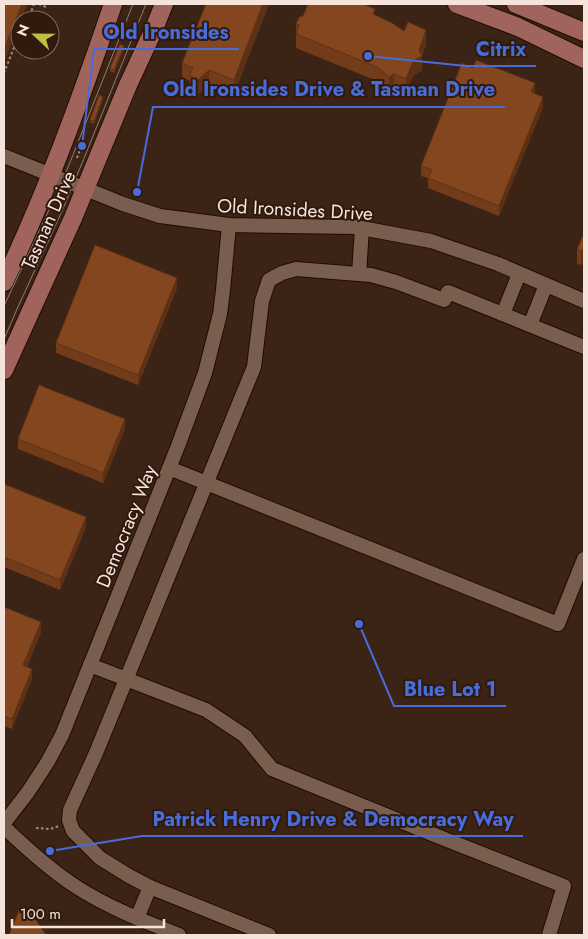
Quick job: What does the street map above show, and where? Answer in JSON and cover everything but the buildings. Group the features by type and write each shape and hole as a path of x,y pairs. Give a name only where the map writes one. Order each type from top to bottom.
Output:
{"main road":[{"name":"Tasman Drive","path":"4,282 39,204 113,4"},
{"name":"Tasman Drive","path":"4,370 86,189 128,85 164,4"},
{"path":"458,4 518,27 584,59"},
{"path":"516,4 584,32"}],"street":[{"name":"Old Ironsides Drive","path":"4,156 128,206 160,216 229,225 356,227 431,241 498,264 584,301"},
{"name":"Democracy Way","path":"4,823 28,792 62,735 170,468 205,373 218,320 223,290 229,225"},
{"path":"358,274 362,228"},
{"path":"270,935 150,887 129,876 100,858 73,832 69,820 70,810 96,753 254,368 262,302 269,280 282,273 296,269 370,275 396,282 444,300 448,292 584,347"},
{"path":"503,314 519,274"},
{"path":"530,325 546,285"},
{"path":"170,468 558,624 584,559"},
{"path":"90,665 206,710 245,736 272,769 564,886 549,935"},
{"path":"4,828 42,861 76,886 137,918 179,935"},
{"path":"137,918 150,887"}],"path":[{"path":"39,4 48,8"},
{"path":"4,73 10,58"},
{"path":"77,158 80,150"},
{"path":"36,828 71,825"}],"tram line":[{"path":"4,306 63,180 133,4"},
{"path":"4,339 62,211 146,4"}],"place":[{"name":"Citrix","path":"368,56"},
{"name":"Old Ironsides","path":"82,146"},
{"name":"Old Ironsides Drive & Tasman Drive","path":"137,192"},
{"name":"Blue Lot 1","path":"359,624"},
{"name":"Patrick Henry Drive & Democracy Way","path":"50,851"}]}
